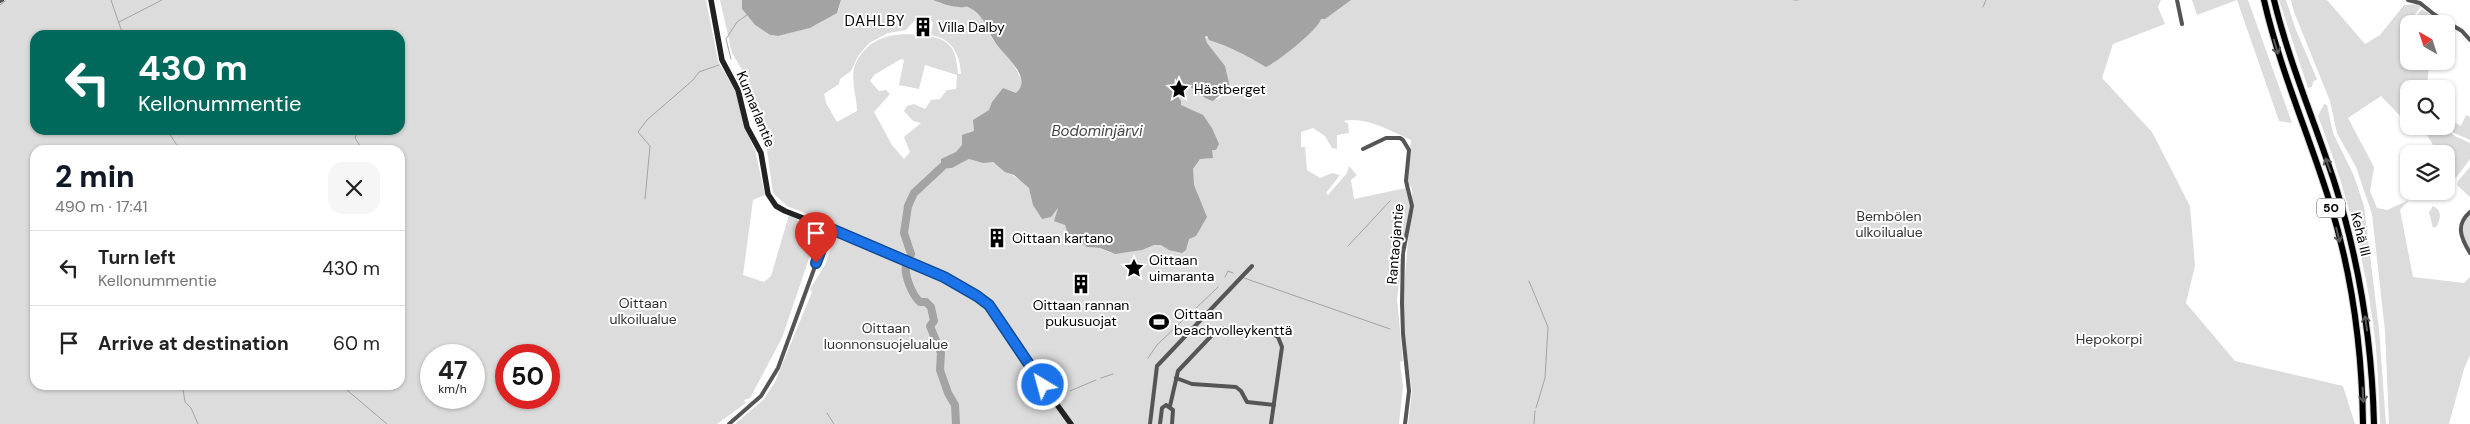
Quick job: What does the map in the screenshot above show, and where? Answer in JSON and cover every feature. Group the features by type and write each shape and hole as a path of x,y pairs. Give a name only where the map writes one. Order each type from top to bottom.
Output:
{"highway":[{"name":"Kehä III","path":"2264,0 2286,78 2330,204 2343,253 2359,350 2364,424"},
{"name":"Kehä III","path":"2274,0 2290,56 2333,180 2355,260 2369,346 2374,424"}],"main road":[{"name":"Kunnarlantie","path":"711,0 722,60 738,90 747,127 761,153 768,194 782,209 944,277 983,300 1001,320 1024,360 1072,424"}],"street":[{"path":"2177,0 2182,24"},
{"path":"2408,0 2420,3 2435,15 2462,31 2470,40"},
{"name":"Rantaojantie","path":"1362,149 1386,138 1400,138 1409,150 1406,181 1412,206 1404,253 1402,303 1409,392 1405,424"},
{"path":"2470,212 2463,219 2460,226 2462,239 2470,253"},
{"path":"729,424 761,396 778,368 829,228"},
{"path":"1150,424 1158,366 1252,266"},
{"path":"1172,424 1173,410 1170,406 1176,378 1181,367 1218,329 1268,332 1278,336 1282,347 1271,424"},
{"path":"1176,378 1192,384 1236,387 1241,390 1247,402 1274,405"},
{"path":"1160,424 1162,408 1166,405 1170,406"}],"green space":[{"name":"Oittaan ulkoilualue","path":"0,0 706,0 718,61 735,90 745,128 755,150 765,195 753,200 743,275 764,282 771,276 789,215 797,219 797,221 816,229 818,232 782,338 750,398 744,400 746,403 717,424 0,424"},
{"name":"Bembölen ulkoilualue","path":"720,0 742,0 742,9 755,25 770,35 778,36 810,28 821,22 838,11 841,0 933,0 957,7 970,7 981,16 993,40 1011,59 1021,79 1021,86 1007,111 941,165 944,169 952,168 969,159 992,162 1026,184 1050,215 1058,208 1057,212 1074,240 1076,237 1087,247 1100,248 1111,253 1153,245 1196,193 1191,177 1192,165 1201,158 1210,156 1216,139 1184,110 1170,94 1173,80 1179,84 1179,81 1185,84 1211,99 1217,99 1222,96 1226,89 1201,39 1209,37 1234,50 1310,0 2161,0 2158,7 2165,24 2113,44 2102,78 2152,132 2190,206 2195,266 2186,303 2235,361 2343,386 2355,424 1408,424 1412,391 1405,343 1403,301 1409,227 1414,208 1412,188 1407,182 1411,140 1369,122 1351,120 1343,121 1348,123 1349,133 1337,135 1337,149 1332,148 1325,136 1313,128 1301,132 1301,147 1305,147 1307,170 1320,178 1332,173 1340,175 1326,193 1328,195 1347,173 1349,166 1357,175 1351,180 1354,199 1406,188 1410,205 1397,299 1403,361 1400,362 1403,387 1399,424 735,424 764,399 775,382 812,292 810,289 825,265 833,241 838,236 907,265 907,254 787,206 773,193 766,143 750,109 744,73 732,53","holes":["917,18 933,22 931,35 944,40 954,49 959,60 961,74 958,74 953,51 941,39 903,34 884,38 867,48 855,65 853,82 857,111 837,122 826,103 824,94 839,84 840,79 851,71 858,56 869,43 888,33 906,30","901,59 904,60 899,85 919,89 925,65 957,75 956,89 947,90 940,99 931,100 925,109 914,104 907,106 904,111 913,121 921,123 904,137 910,152 904,159 892,145 874,112 890,94 886,90 879,91 870,81 874,75"]},
{"path":"2192,0 2237,0 2197,15"},
{"path":"2237,0 2248,0 2292,123 2279,121"},
{"path":"2279,0 2286,0 2296,30 2317,79 2313,82 2312,87 2308,88"},
{"path":"2291,0 2327,0 2365,44 2380,35 2404,5 2419,4 2422,6 2415,14 2417,15 2400,15 2400,70 2428,70 2428,80 2400,80 2400,116 2381,96 2348,118 2374,167 2370,191 2377,208 2387,210 2409,200 2400,210 2413,277 2464,283 2470,277 2470,355 2464,369 2449,424 2389,424 2385,331 2372,214 2356,167 2337,133 2330,101 2294,12"},
{"path":"2422,9 2431,15 2417,15"},
{"path":"2324,104 2327,105 2333,133 2354,176 2364,206 2379,329 2386,424 2380,424 2376,348 2362,259 2347,201 2318,116"},
{"path":"2466,115 2470,117 2470,140 2455,133 2455,122 2461,126"},
{"path":"2427,135 2454,135 2470,143 2470,159 2456,178 2455,145 2433,145"},
{"path":"2470,167 2470,197 2457,185 2458,181"},
{"path":"2433,206 2440,214 2437,226 2433,228 2429,212"},
{"path":"2470,214 2470,249 2465,240 2463,227"}],"water":[{"path":"742,0 841,0 837,13 810,28 778,36 770,35 755,25 742,9"},
{"name":"Bodominjärvi","path":"933,0 1351,0 1325,19 1321,19 1313,31 1305,38 1266,67 1237,51 1209,40 1207,36 1205,37 1207,43 1225,66 1230,87 1213,101 1186,85 1177,82 1175,78 1173,90 1181,101 1181,105 1203,115 1212,128 1219,144 1216,150 1212,150 1213,158 1200,159 1193,169 1194,185 1207,217 1196,236 1189,239 1186,250 1182,253 1169,250 1161,245 1154,245 1142,250 1115,254 1100,248 1087,247 1076,238 1073,239 1074,237 1068,234 1065,225 1054,221 1058,208 1051,217 1042,219 1033,205 1029,188 1014,175 1005,172 993,162 983,163 969,159 952,168 943,169 941,159 956,152 962,145 962,135 974,131 973,120 989,110 992,102 1003,88 1016,93 1021,87 1021,80 1015,66 995,42 982,19 975,11 967,7 946,5"}],"waterway":[{"path":"111,0 121,30"},
{"path":"119,22 162,0"},
{"path":"1983,7 1986,0"},
{"path":"0,5 5,1"},
{"path":"731,59 726,39 737,22 747,15"},
{"path":"645,199 650,146 638,132 647,120 693,80 699,72 719,65"},
{"path":"170,135 177,145"},
{"path":"356,135 355,138 360,145"},
{"path":"911,254 904,233 908,206 914,193 942,167"},
{"path":"1348,246 1390,201"},
{"path":"906,265 907,279 914,295 920,302 926,302 931,307 934,321 930,326 941,353 940,370 948,393 955,405 956,424"},
{"path":"1225,277 1228,271 1233,273"},
{"path":"1244,278 1390,329"},
{"path":"1529,281 1548,327 1545,378 1536,408"},
{"path":"1191,313 1218,287"},
{"path":"1148,358 1157,345 1186,317"},
{"path":"1101,378 1113,374"},
{"path":"1070,391 1096,380"},
{"path":"183,390 185,402 191,408 198,424"},
{"path":"347,390 387,424"},
{"path":"1063,394 1067,392"},
{"path":"1534,424 1535,411"},
{"path":"827,413 834,424"}],"place":[{"name":"Villa Dalby","path":"923,27"},
{"name":"Hästberget","path":"1179,89"},
{"name":"Oittaan kartano","path":"997,238"},
{"name":"Oittaan uimaranta","path":"1134,268"},
{"name":"Oittaan rannan pukusuojat","path":"1081,284"},
{"name":"Oittaan beachvolleykenttä","path":"1159,322"}],"district":[{"name":"DAHLBY","path":"875,21"}],"route":[{"path":"816,263 829,228 944,277 989,305 1001,320 1024,360 1043,385"}],"park label":[{"name":"Oittaan luonnonsuojelualue","path":"886,336"},
{"name":"Hepokorpi","path":"2109,339"}]}
